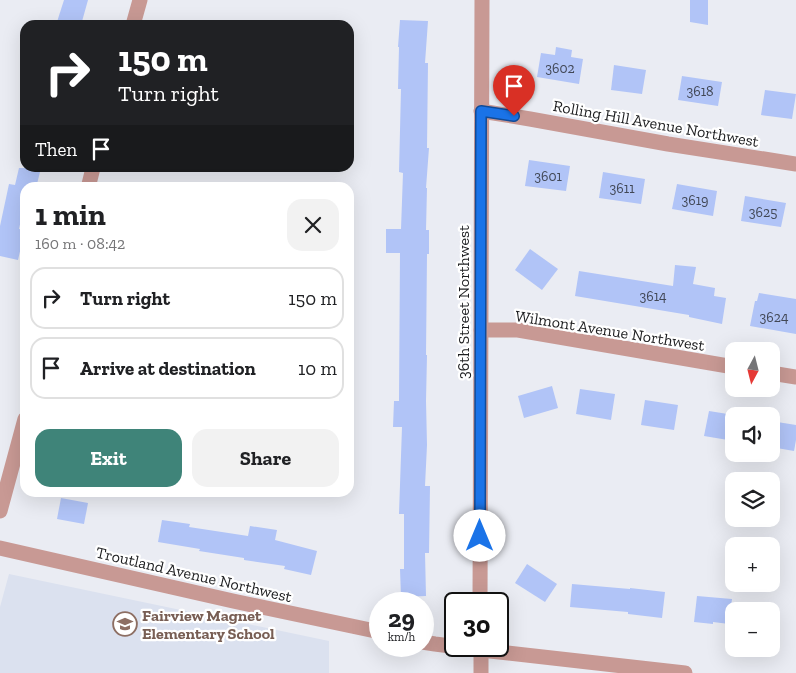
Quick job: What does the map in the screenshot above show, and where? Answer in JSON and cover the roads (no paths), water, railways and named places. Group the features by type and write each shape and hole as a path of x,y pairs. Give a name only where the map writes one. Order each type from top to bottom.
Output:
{"street":[{"path":"134,20 140,0"},
{"name":"36th Street Northwest","path":"480,592 482,0"},
{"name":"Rolling Hill Avenue Northwest","path":"481,111 796,164"},
{"name":"Wilmont Avenue Northwest","path":"480,330 518,330 725,365"},
{"path":"780,374 796,377"},
{"path":"0,511 20,438"},
{"name":"Troutland Avenue Northwest","path":"0,548 369,630"},
{"path":"509,651 686,673"},
{"path":"481,657 481,673"}],"place":[{"name":"Fairview Magnet Elementary School","path":"125,624"}]}
